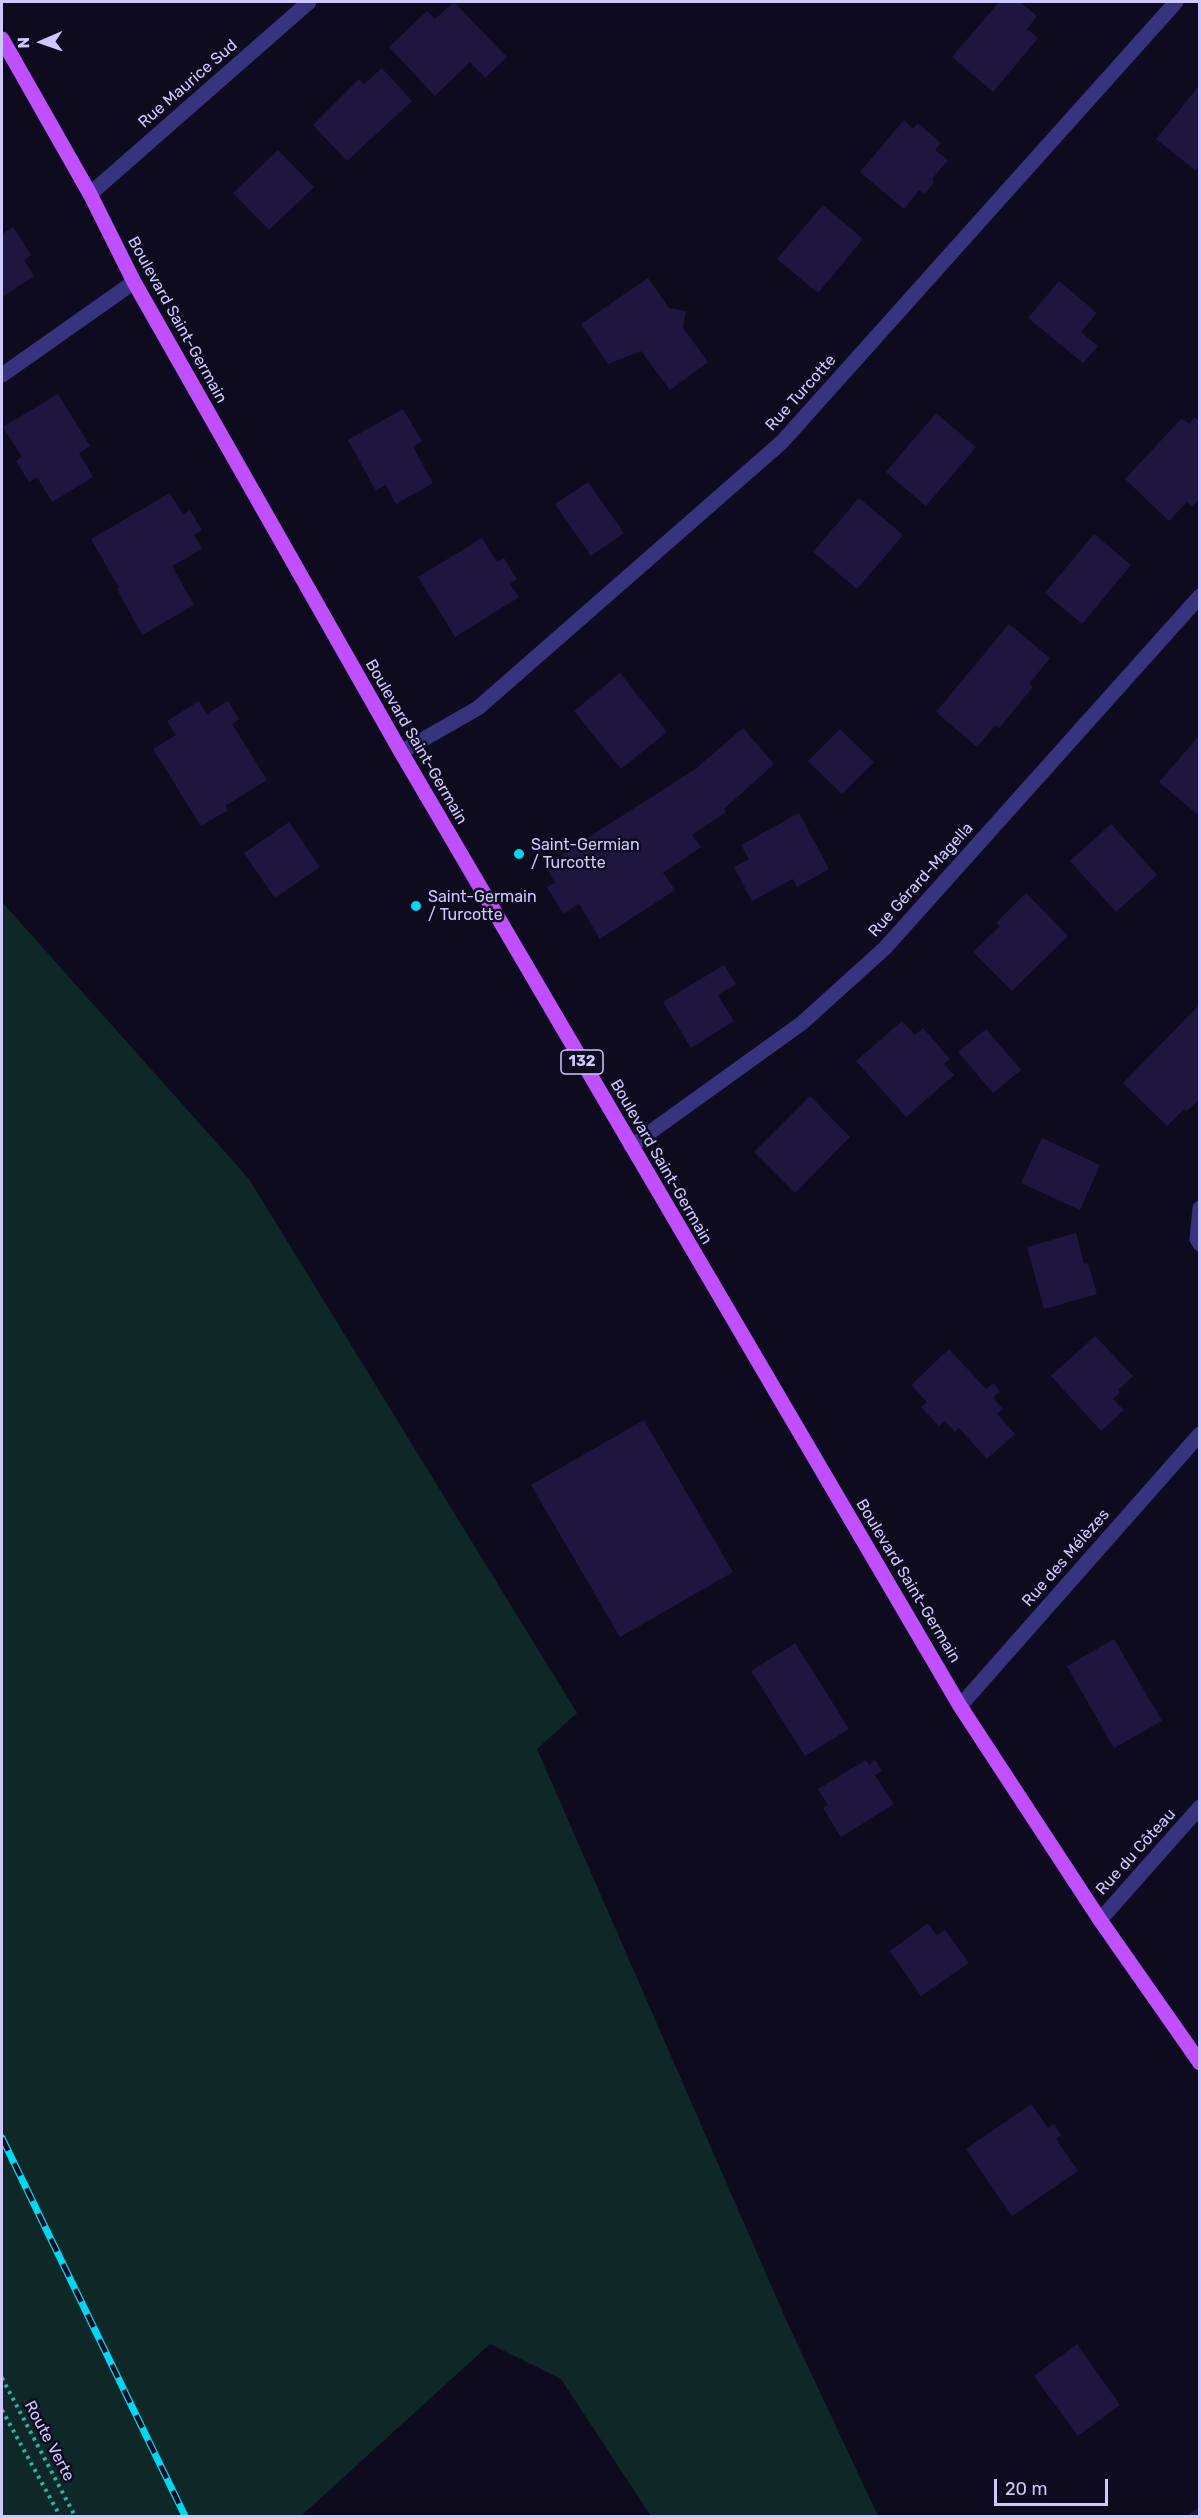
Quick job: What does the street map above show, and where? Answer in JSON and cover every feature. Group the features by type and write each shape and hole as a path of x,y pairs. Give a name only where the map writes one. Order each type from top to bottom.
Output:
{"main road":[{"name":"Boulevard Saint-Germain","path":"2,39 90,194 134,282 400,752 960,1706 1100,1920 1200,2063"}],"street":[{"name":"Rue Maurice Sud","path":"90,194 309,2"},
{"name":"Rue Turcotte","path":"400,752 478,708 782,442 1176,2"},
{"path":"2,375 134,282"},
{"name":"Rue Gérard-Magella","path":"631,1146 802,1023 885,948 1200,596"},
{"path":"1200,1208 1197,1239 1200,1244"},
{"name":"Rue des Mélèzes","path":"960,1706 1200,1434"},
{"name":"Rue du Côteau","path":"1100,1920 1200,1807"}],"path":[{"name":"Route Verte","path":"2,2378 75,2517"},
{"path":"2,2410 60,2517"}],"green space":[{"path":"2,902 249,1179 577,1713 537,1749 788,2324 878,2516 651,2516 561,2379 490,2344 301,2516 2,2516"}],"building":[{"path":"454,2 507,57 485,78 470,62 435,96 389,47 427,11 435,19"},
{"path":"999,2 1020,2 1037,16 1027,29 1038,38 993,92 952,57"},
{"path":"382,68 412,101 347,161 313,125 359,79 364,84"},
{"path":"1198,87 1200,88 1200,164 1195,170 1156,139"},
{"path":"904,120 913,129 918,123 941,143 935,150 948,160 932,179 934,182 925,194 919,190 904,209 860,172"},
{"path":"278,150 314,187 269,230 233,193"},
{"path":"823,205 863,239 818,293 777,259"},
{"path":"13,227 31,255 24,260 34,276 2,297 2,234"},
{"path":"648,278 669,308 686,311 683,328 708,362 670,390 641,351 608,364 581,324"},
{"path":"1059,281 1097,313 1081,332 1098,346 1083,363 1028,318"},
{"path":"58,394 90,446 79,453 93,477 52,502 37,477 29,482 16,461 22,457 3,427"},
{"path":"403,409 422,441 413,447 433,483 396,504 386,485 376,491 348,440"},
{"path":"936,413 976,447 926,506 886,472"},
{"path":"1195,417 1200,422 1200,499 1192,506 1187,502 1169,521 1125,479 1182,418 1189,424"},
{"path":"588,482 624,533 591,556 555,504"},
{"path":"170,493 183,515 190,510 202,530 194,535 202,549 172,566 194,605 142,635 91,539"},
{"path":"859,498 903,535 857,589 813,552"},
{"path":"1094,534 1131,565 1082,624 1045,593"},
{"path":"482,538 497,562 504,558 517,579 510,584 519,597 455,637 418,577"},
{"path":"1009,624 1050,658 1029,684 1033,687 999,728 996,725 977,747 936,712"},
{"path":"620,673 667,732 621,769 574,711"},
{"path":"199,701 207,714 228,701 239,719 232,724 267,780 225,806 228,810 201,826 153,749 176,735 167,721"},
{"path":"743,728 774,764 724,809 726,812 692,835 701,847 663,873 675,890 600,939 579,904 563,914 547,887 555,883 545,865 694,770"},
{"path":"840,729 874,762 842,794 808,761"},
{"path":"1200,735 1200,813 1198,815 1159,782"},
{"path":"799,813 829,869 797,887 793,879 752,901 734,867 749,859 741,845"},
{"path":"289,822 320,867 275,898 244,853"},
{"path":"1111,824 1157,875 1116,912 1070,861"},
{"path":"1026,893 1068,936 1012,991 973,952 1000,926 996,923"},
{"path":"724,965 736,984 718,995 734,1021 691,1048 663,1002"},
{"path":"1200,1004 1200,1098 1187,1111 1184,1109 1167,1126 1123,1083"},
{"path":"902,1021 915,1035 923,1028 950,1059 944,1064 954,1075 906,1117 856,1061"},
{"path":"986,1029 1021,1070 993,1093 958,1052"},
{"path":"810,1096 850,1137 795,1193 754,1152"},
{"path":"1042,1138 1100,1165 1080,1210 1021,1183"},
{"path":"1076,1233 1084,1264 1088,1263 1097,1294 1044,1309 1027,1247"},
{"path":"1095,1336 1133,1376 1118,1390 1120,1392 1113,1399 1124,1410 1101,1431 1051,1376"},
{"path":"949,1349 986,1389 993,1383 1000,1391 993,1398 1003,1409 997,1414 1015,1434 987,1459 959,1428 955,1432 945,1421 939,1426 921,1407 927,1402 911,1385"},
{"path":"644,1420 733,1572 620,1637 531,1485"},
{"path":"1114,1639 1162,1721 1114,1748 1067,1666"},
{"path":"795,1643 849,1729 805,1756 751,1671"},
{"path":"866,1760 869,1765 875,1760 882,1771 875,1775 894,1804 841,1837 823,1808 828,1805 818,1789"},
{"path":"928,1923 937,1936 945,1930 969,1963 921,1996 890,1951"},
{"path":"1031,2104 1048,2128 1054,2124 1061,2135 1056,2139 1078,2171 1012,2216 966,2149"},
{"path":"1077,2344 1120,2405 1078,2436 1034,2376"},
{"path":"1200,2506 1200,2516 1187,2516"}],"railway":[{"path":"2,2138 185,2516"}],"place":[{"name":"Saint-Germian / Turcotte","path":"519,854"},
{"name":"Saint-Germain / Turcotte","path":"416,906"}]}
